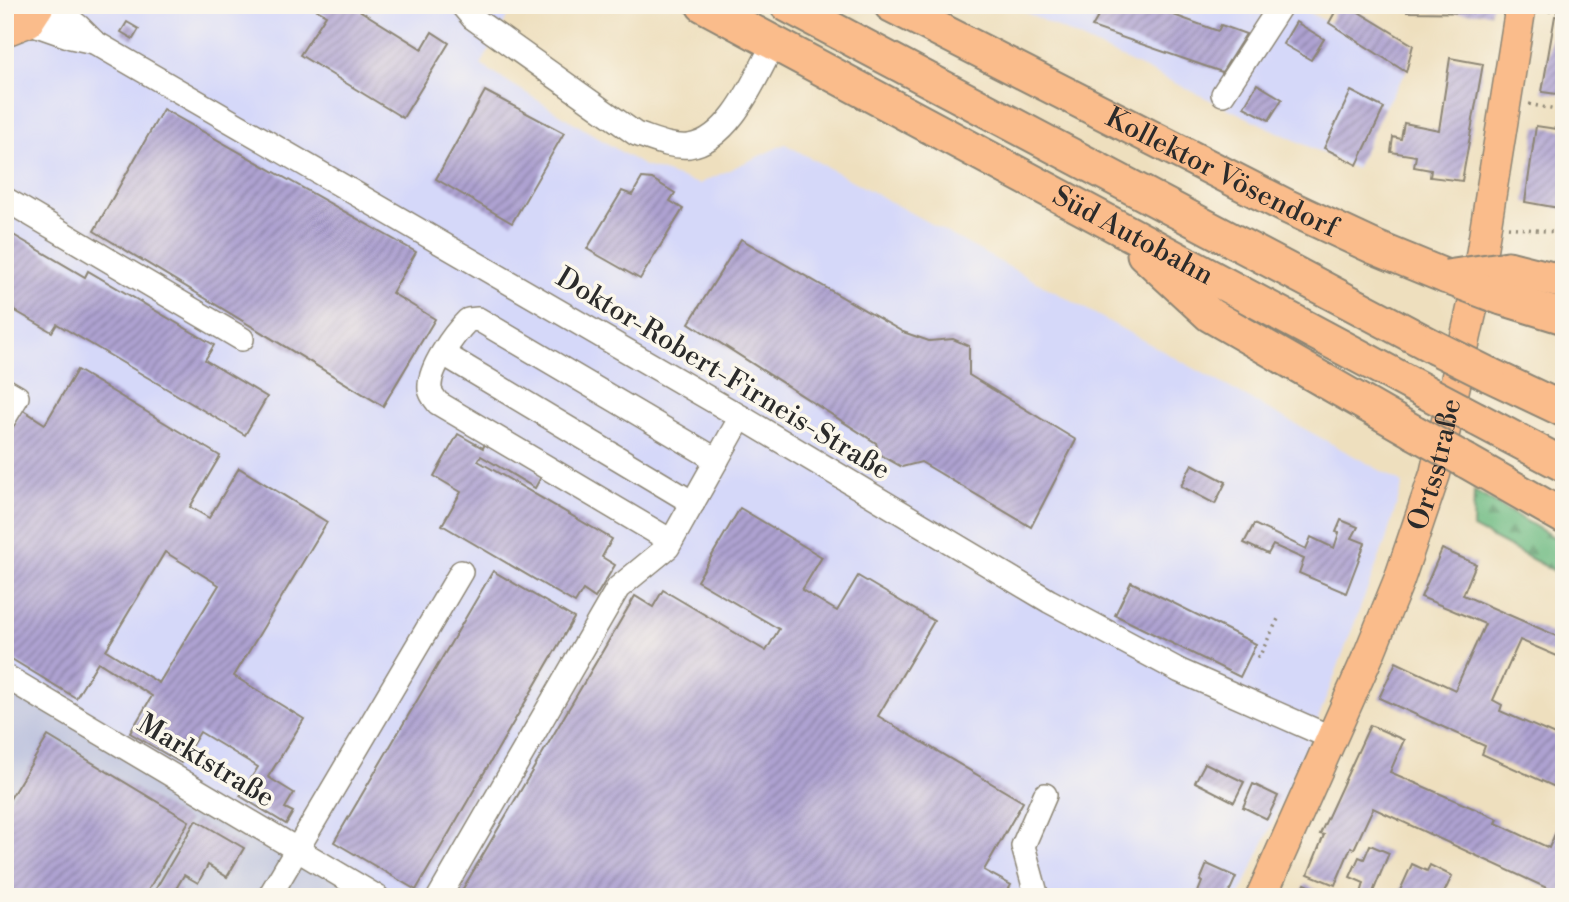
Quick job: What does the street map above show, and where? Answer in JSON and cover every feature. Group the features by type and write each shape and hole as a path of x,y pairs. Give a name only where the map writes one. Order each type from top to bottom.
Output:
{"highway":[{"name":"Süd Autobahn","path":"703,5 1564,465"},
{"name":"Süd Autobahn","path":"787,5 1434,347 1563,410"},
{"name":"Kollektor Vösendorf","path":"891,5 1286,206 1374,247 1447,277 1505,283 1564,317"},
{"path":"1111,224 1210,315 1564,517"},
{"path":"1505,283 1564,282"},
{"path":"1505,283 1564,310"}],"main road":[{"name":"Ortsstraße","path":"1261,897 1399,580 1432,485 1474,300 1531,7"}],"street":[{"path":"462,5 473,18 636,134 663,143 689,146 713,136 737,111 774,43"},
{"path":"1223,94 1281,5"},
{"name":"Doktor-Robert-Firneis-Straße","path":"31,16 71,37 94,42 741,417 1049,601 1180,671 1332,738"},
{"path":"5,199 242,339"},
{"path":"671,541 438,403 430,387 432,372 457,331 468,320 478,319 718,460"},
{"path":"443,354 693,503"},
{"path":"5,390 17,397 5,417"},
{"path":"439,897 618,588 668,547 741,417"},
{"path":"268,897 461,572"},
{"name":"Marktstraße","path":"5,676 377,897"},
{"path":"1037,897 1023,846 1045,795"}],"path":[{"path":"1531,7 1564,13"},
{"path":"1524,103 1564,112"},
{"path":"1487,225 1564,233"},
{"path":"1251,653 1259,657 1279,617"}],"shaded area":[{"path":"5,5 514,5 481,65 642,165 699,184 785,144 1403,483 1386,540 1306,751 1239,897 378,897 5,684"},
{"path":"1010,5 1294,5 1329,23 1406,72 1384,108 1356,169"},
{"path":"5,684 378,897 5,897"}],"green space":[{"path":"1474,491 1564,543 1564,576 1473,528"}],"building":[{"path":"320,5 351,5 422,49 432,32 449,43 403,118 300,55 326,15 317,10"},
{"path":"1105,5 1146,5 1218,31 1221,25 1246,34 1222,72 1092,27"},
{"path":"1339,5 1347,5 1413,45 1406,72 1329,23"},
{"path":"1407,5 1492,5 1490,13 1407,12"},
{"path":"1555,16 1564,17 1564,95 1542,92"},
{"path":"127,22 139,29 133,39 121,32"},
{"path":"1296,22 1324,39 1311,60 1283,44"},
{"path":"1450,58 1483,64 1462,181 1430,177 1431,170 1414,167 1416,156 1391,152 1393,137 1401,139 1404,123 1439,130"},
{"path":"1257,84 1282,99 1269,120 1244,107"},
{"path":"485,91 564,133 512,223 436,179"},
{"path":"1351,91 1384,108 1357,165 1324,148"},
{"path":"163,109 416,252 392,293 435,319 383,406 94,231"},
{"path":"1536,126 1564,130 1564,209 1525,202"},
{"path":"642,178 652,179 675,193 670,201 683,209 640,279 587,249 622,191 632,195"},
{"path":"10,233 85,277 88,271 214,345 205,360 267,397 245,435 57,324 52,332 5,305 5,241"},
{"path":"741,239 903,332 929,341 953,339 969,346 969,375 1076,440 1031,527 921,462 902,467 879,454 876,443 689,323"},
{"path":"77,370 220,456 190,507 209,518 239,468 327,522 234,676 304,719 268,777 294,793 285,808 293,812 286,824 240,796 258,767 200,732 181,763 130,733 152,696 98,662 76,698 5,655 5,440 23,410 45,424","holes":["165,552 219,585 159,683 106,650"]},
{"path":"458,434 483,448 485,444 541,477 535,488 481,456 478,461 612,539 602,557 615,565 595,598 583,590 575,603 442,525 461,492 434,476"},
{"path":"1192,464 1226,482 1215,504 1181,486"},
{"path":"740,508 822,557 802,590 837,611 858,576 934,621 878,716 1023,802 984,870 1011,885 1004,897 458,897 635,596 653,607 663,590 766,651 779,629 697,581"},
{"path":"1341,520 1358,527 1352,538 1365,543 1346,593 1299,573 1304,559 1273,545 1268,554 1244,543 1254,524 1306,549 1311,537 1334,548"},
{"path":"1442,549 1476,564 1463,595 1564,639 1564,659 1520,640 1493,700 1502,705 1500,711 1564,739 1564,791 1482,754 1485,746 1379,698 1396,662 1455,690 1485,624 1421,597"},
{"path":"493,571 574,618 416,890 334,842"},
{"path":"1131,582 1256,644 1240,677 1115,615"},
{"path":"1370,725 1404,740 1390,772 1498,819 1496,823 1549,848 1557,829 1564,832 1564,896 1373,808 1354,849 1351,847 1335,885 1308,874 1324,835 1320,834"},
{"path":"48,736 189,821 144,897 5,897 5,807"},
{"path":"1205,763 1244,782 1234,802 1195,782"},
{"path":"1253,784 1278,796 1267,819 1243,807"},
{"path":"196,820 244,848 227,877 208,865 198,883 184,875 177,887 181,890 177,897 151,897"},
{"path":"1370,845 1389,853 1371,897 1360,897 1364,883 1350,877 1359,857 1364,859"},
{"path":"1207,864 1236,877 1227,897 1196,897"},
{"path":"1412,864 1427,871 1430,865 1452,876 1442,897 1397,897"},
{"path":"1305,884 1329,895 1328,897 1299,897"}]}
